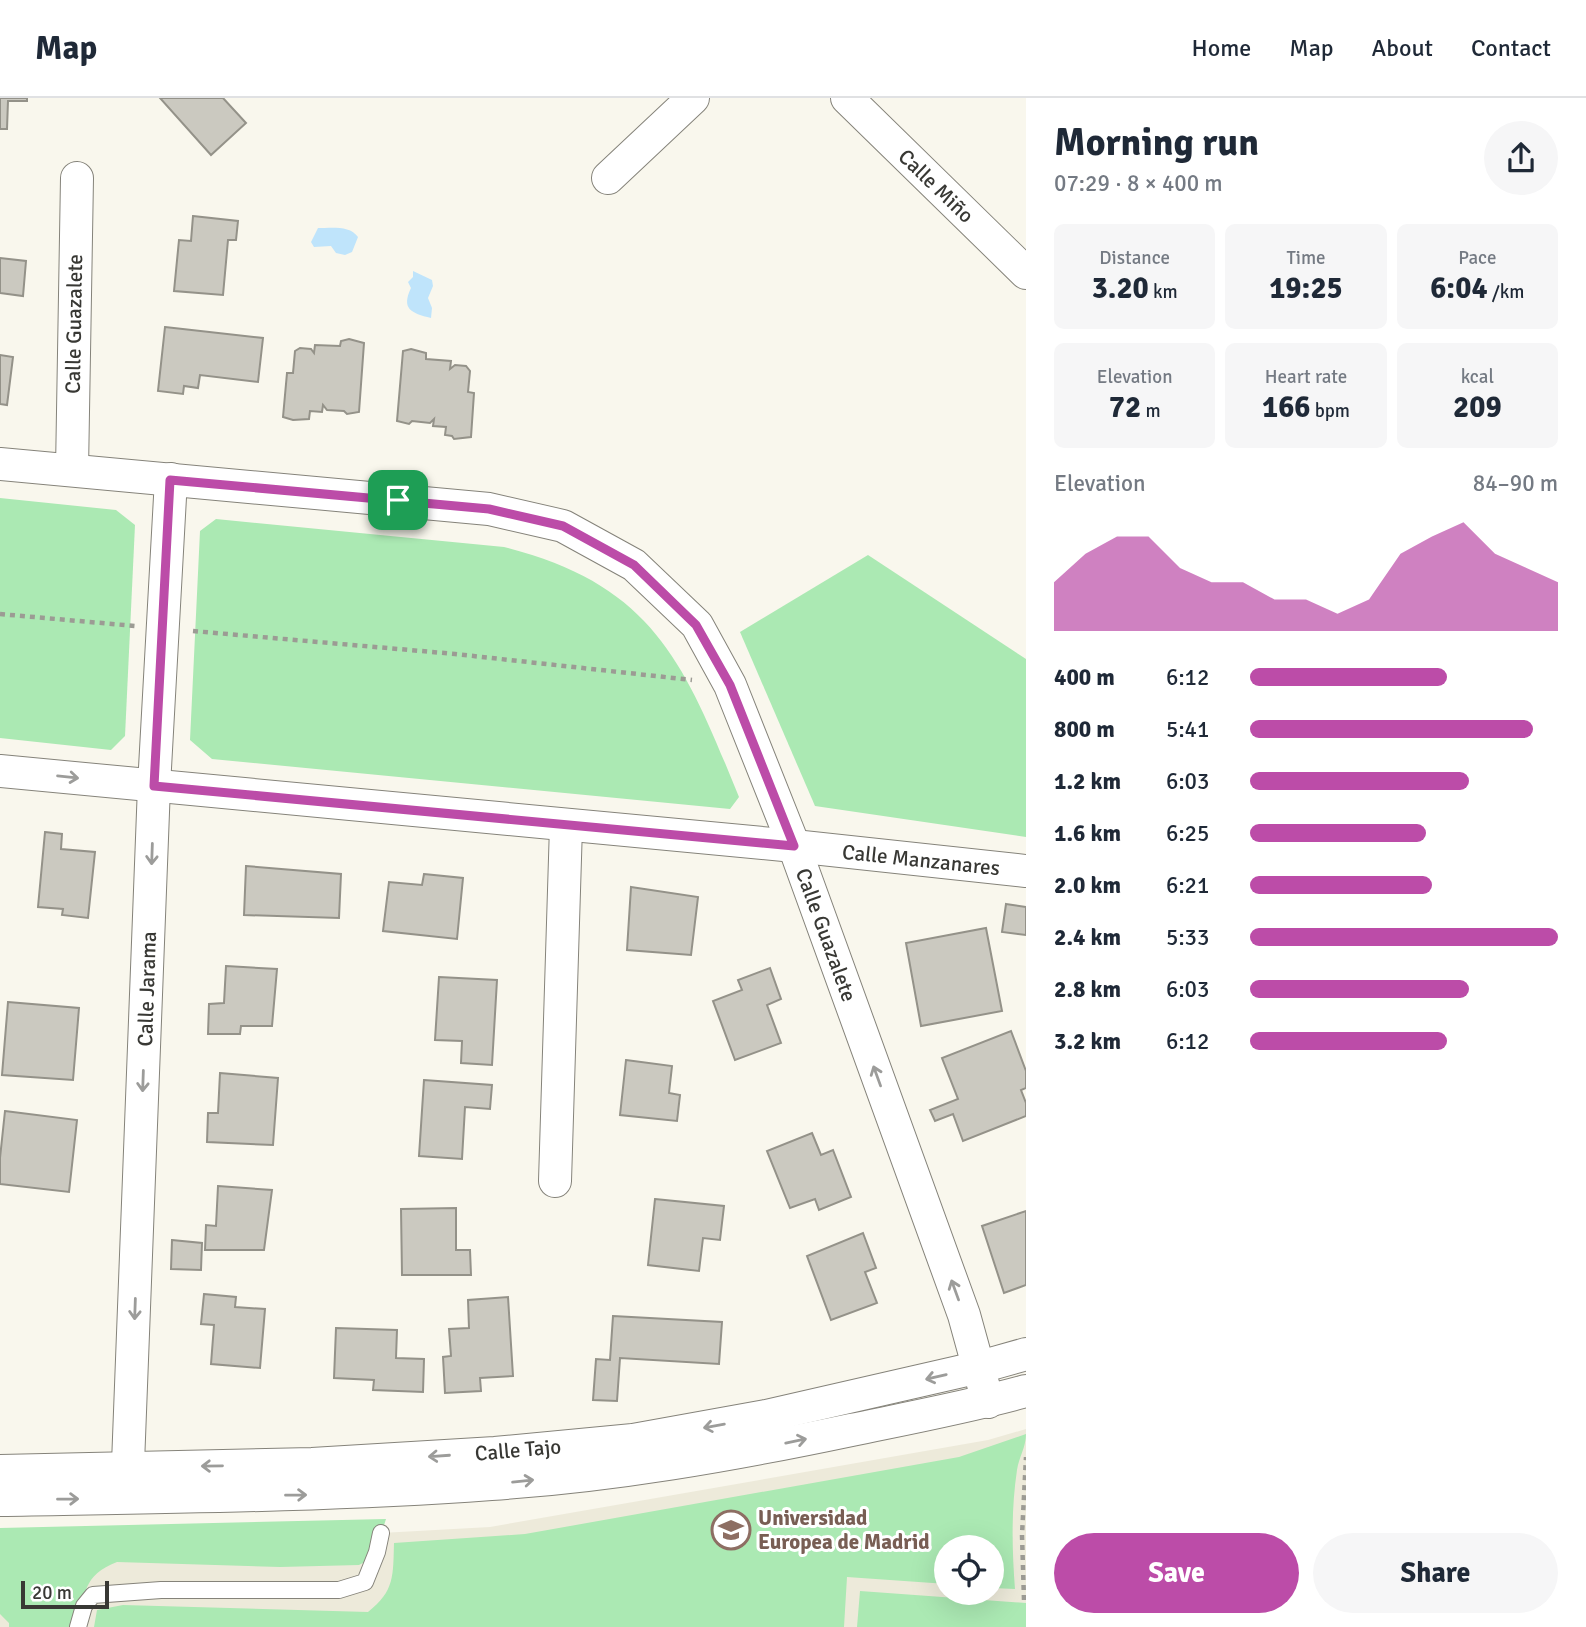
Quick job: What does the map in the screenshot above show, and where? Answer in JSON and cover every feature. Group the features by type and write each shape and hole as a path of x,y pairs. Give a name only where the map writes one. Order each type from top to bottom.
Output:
{"street":[{"path":"608,178 693,98"},
{"name":"Calle Miño","path":"865,103 1026,273"},
{"name":"Calle Guazalete","path":"72,470 77,178"},
{"name":"Calle Guazalete","path":"0,464 489,509 563,526 634,565 670,599 696,625 730,685 794,846 964,1315 988,1402"},
{"name":"Calle Jarama","path":"128,1483 154,786 170,480"},
{"name":"Calle Manzanares","path":"0,771 794,846 1026,871"},
{"path":"555,1181 565,826"},
{"name":"Calle Tajo","path":"0,1500 128,1483 312,1464 495,1453 633,1440 766,1416 1026,1354"},
{"name":"Calle Tajo","path":"0,1471 128,1483 310,1494 492,1484 632,1470 766,1448 988,1402 1026,1391"}],"lane":[{"path":"78,1627 83,1606 93,1595 161,1590 339,1591 365,1582 377,1552 381,1532"}],"path":[{"path":"0,614 455,654 730,685"},
{"path":"1024,1600 1022,1535 1026,1457"}],"shaded area":[{"name":"Universidad Europea de Madrid","path":"1026,1429 1026,1627 0,1627 0,1540 381,1533 490,1527 988,1440"}],"green space":[{"path":"0,498 116,510 135,525 125,736 111,750 0,738"},
{"path":"216,519 504,547 555,563 597,584 630,608 658,637 681,670 701,708 739,797 730,809 212,759 190,740 200,531"},
{"path":"868,555 1026,659 1026,837 815,806 740,632"},
{"name":"Universidad Europea de Madrid","path":"1026,1434 1017,1470 1014,1500 1015,1589 1004,1589 1004,1535 934,1535 934,1583 847,1577 844,1627 94,1627 97,1610 123,1605 368,1612 383,1597 391,1582 394,1543 525,1534 959,1457"},
{"path":"386,1519 374,1557 359,1565 280,1567 117,1562 97,1573 91,1580 84,1595 79,1627 9,1627 9,1623 0,1614 0,1528"},
{"path":"860,1591 934,1596 934,1605 1026,1603 1026,1627 857,1627"}],"water":[{"path":"318,228 340,228 355,233 358,237 352,252 345,255 336,253 331,246 314,247 311,242"},
{"path":"413,271 432,280 433,286 428,298 432,308 431,318 413,312 408,305 411,288 408,282 413,277"}],"building":[{"path":"0,98 27,98 27,101 8,101 7,129 0,129"},
{"path":"160,98 223,98 246,123 211,155"},
{"path":"193,216 238,221 236,240 228,240 223,295 174,291 179,240 191,241"},
{"path":"0,258 26,261 23,296 0,293"},
{"path":"165,327 263,338 258,382 200,375 198,388 184,386 183,394 158,391"},
{"path":"349,339 364,343 359,412 347,414 344,411 327,410 323,405 322,412 310,411 309,419 293,420 283,417 287,373 293,373 295,351 300,348 311,349 314,353 315,345 340,346 341,341"},
{"path":"411,349 426,353 426,359 451,361 450,369 455,365 466,366 470,371 468,392 474,393 471,437 454,439 445,435 446,427 433,426 434,419 430,423 412,421 409,424 397,421 403,351"},
{"path":"0,355 13,357 7,405 0,404"},
{"path":"45,832 62,834 61,849 95,852 88,918 62,915 63,909 38,907"},
{"path":"246,866 341,874 339,918 244,915"},
{"path":"424,874 463,878 457,939 383,931 389,882 422,885"},
{"path":"631,887 698,897 691,955 627,950"},
{"path":"1006,904 1026,907 1026,935 1002,932"},
{"path":"986,928 1002,1011 921,1026 906,943"},
{"path":"226,966 277,969 272,1026 241,1026 240,1034 208,1034 209,1004 224,1003"},
{"path":"770,968 781,999 767,1005 781,1043 735,1060 713,1001 742,990 738,980"},
{"path":"439,977 497,980 492,1065 461,1063 462,1041 435,1040"},
{"path":"8,1002 79,1008 73,1080 2,1075"},
{"path":"1011,1031 1026,1071 1026,1088 1021,1090 1026,1103 1026,1116 963,1141 953,1114 935,1121 930,1110 958,1099 942,1058"},
{"path":"626,1060 672,1066 669,1093 680,1095 677,1121 620,1115"},
{"path":"220,1073 278,1078 273,1145 207,1142 208,1113 218,1113"},
{"path":"424,1080 492,1085 490,1109 465,1107 462,1159 419,1156"},
{"path":"5,1111 77,1120 69,1192 0,1184"},
{"path":"812,1133 821,1155 833,1150 851,1197 819,1210 815,1199 790,1208 767,1151"},
{"path":"218,1186 272,1190 264,1250 205,1250 206,1225 216,1226"},
{"path":"655,1199 724,1206 720,1240 703,1238 699,1271 648,1265"},
{"path":"456,1208 456,1250 470,1250 471,1275 402,1275 401,1209"},
{"path":"1026,1211 1026,1285 1004,1293 982,1226"},
{"path":"863,1233 876,1268 865,1272 877,1303 831,1320 807,1256"},
{"path":"172,1240 202,1243 201,1270 171,1269"},
{"path":"204,1294 236,1297 235,1307 265,1309 260,1368 211,1364 214,1325 201,1324"},
{"path":"508,1297 513,1376 480,1378 481,1391 445,1393 443,1357 451,1356 449,1329 469,1328 468,1300"},
{"path":"613,1316 722,1322 719,1364 620,1358 617,1401 593,1400 596,1359 610,1360"},
{"path":"336,1328 397,1330 396,1358 424,1359 423,1392 373,1390 374,1380 334,1378"}],"place":[{"name":"Universidad Europea de Madrid","path":"731,1530"}],"route":[{"path":"170,480 398,500 489,509 563,526 634,565 696,625 730,685 794,846 154,786 170,480"}]}
